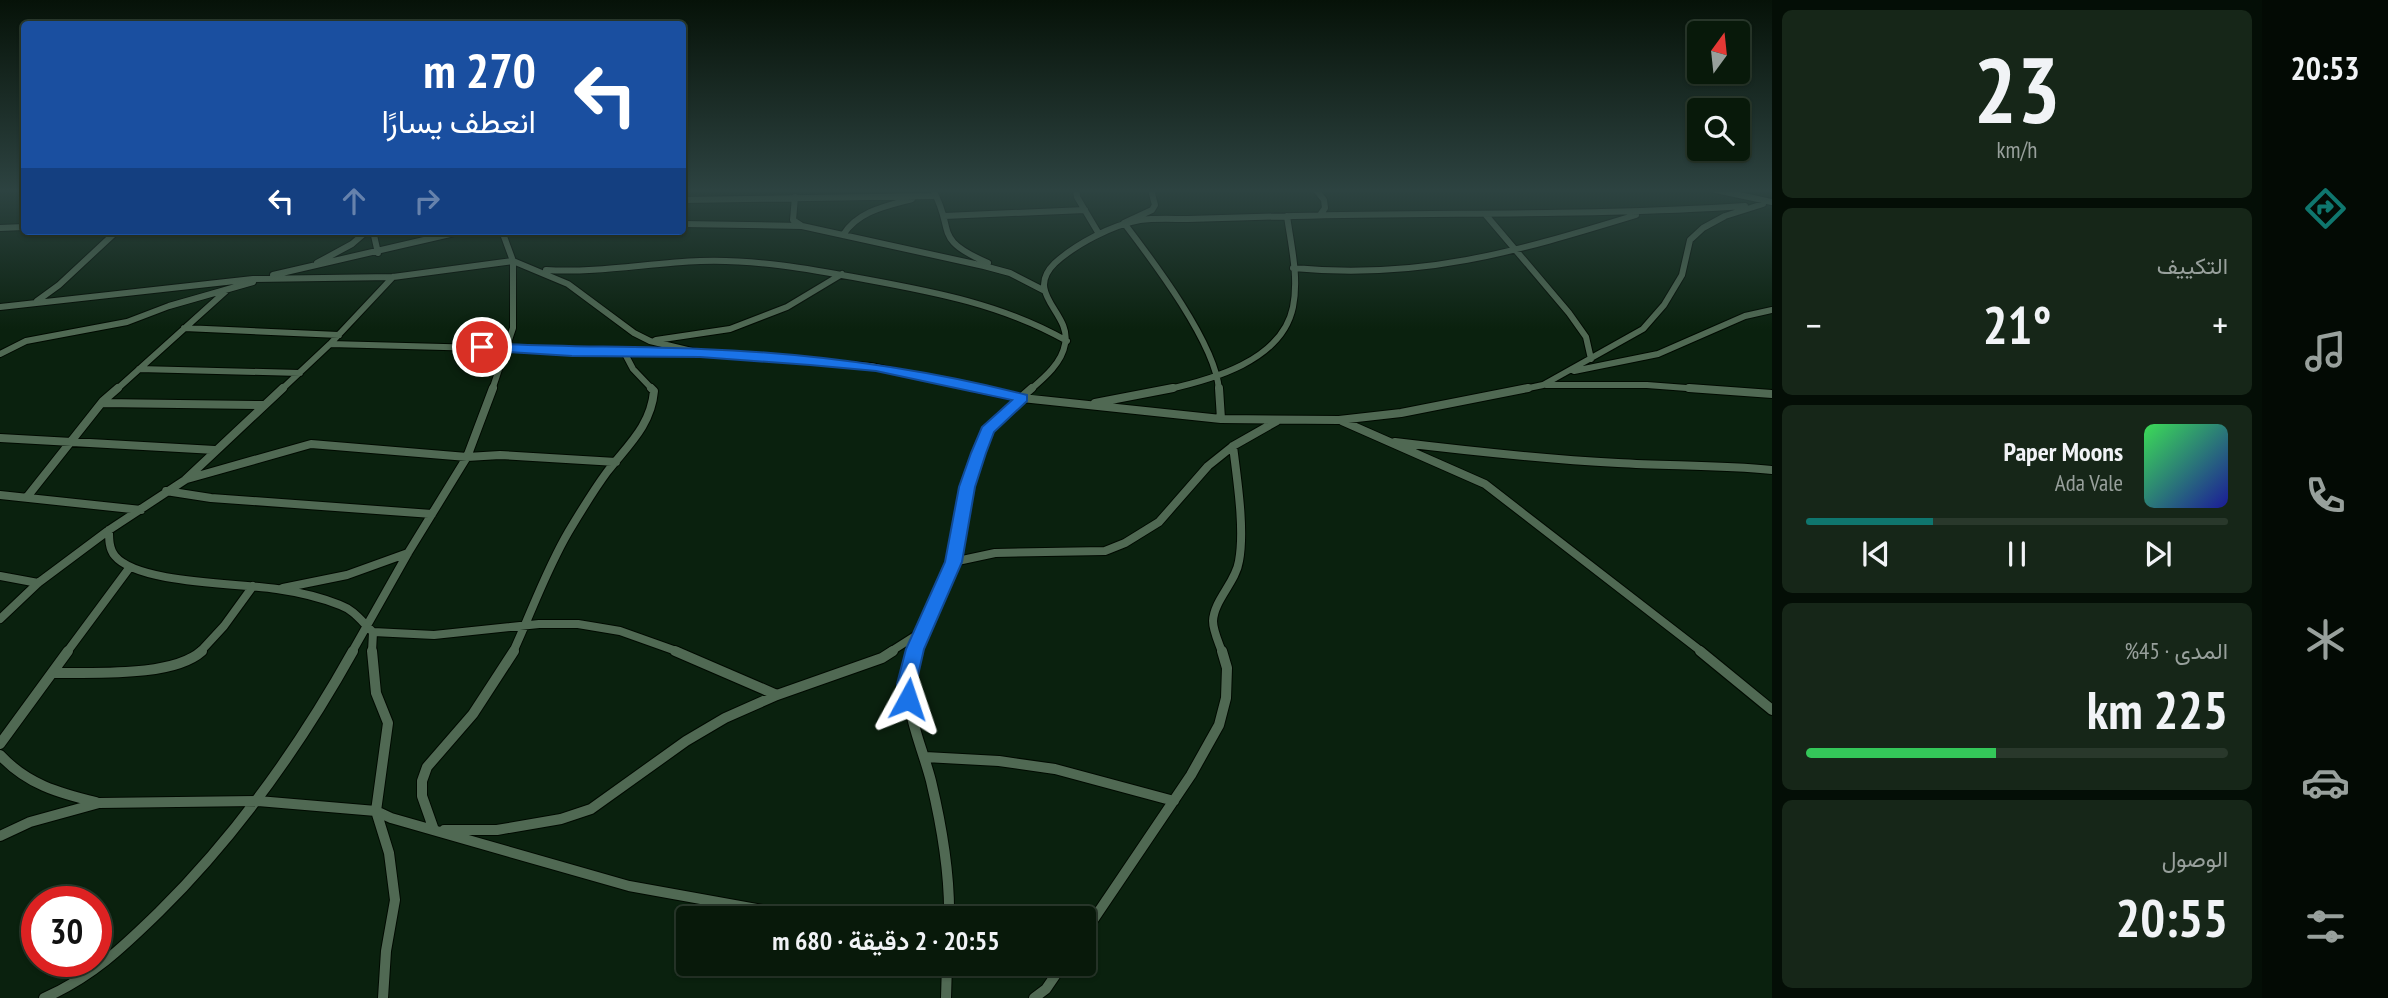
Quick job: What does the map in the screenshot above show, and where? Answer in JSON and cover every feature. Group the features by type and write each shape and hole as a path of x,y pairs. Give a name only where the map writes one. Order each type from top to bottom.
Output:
{"street":[{"path":"34,303 59,285 111,237"},
{"path":"304,268 352,244 361,237"},
{"path":"374,237 378,253"},
{"path":"0,354 26,341 127,322 256,279 441,237"},
{"path":"44,998 72,986 110,960 180,891 258,801 310,725 370,629 408,553 467,457 508,349 513,328 513,261 504,237"},
{"path":"850,237 1010,273"},
{"path":"948,237 962,250 1045,291"},
{"path":"948,906 939,807 925,757 909,715 906,684 915,649 953,562 967,487 988,430 1055,364 1067,341 1063,322 1045,291 1043,280 1049,270 1095,237"},
{"path":"1134,237 1176,295 1218,376 1221,419"},
{"path":"1086,405 1195,384 1218,376 1250,359 1285,331 1292,315 1293,268 1289,237"},
{"path":"1505,237 1586,337 1591,359"},
{"path":"1293,268 1368,274 1422,269 1518,251 1566,237"},
{"path":"1543,385 1643,329 1664,306 1682,275 1690,240 1694,237"},
{"path":"0,307 256,279 393,278 513,261 536,269 583,293 606,314 650,341 700,353"},
{"path":"536,269 583,272 715,261 789,265 981,302 1039,323 1067,341"},
{"path":"650,341 730,329 787,307 842,274"},
{"path":"185,480 330,344 393,278"},
{"path":"27,497 102,403 226,291"},
{"path":"1567,372 1622,364 1672,350 1752,314 1772,310"},
{"path":"184,328 339,335"},
{"path":"330,344 386,343 508,349 700,353 871,366 1022,398 1221,419 1339,420 1401,413 1543,385 1647,385 1772,394"},
{"path":"433,830 421,798 423,776 434,755 458,733 482,704 509,660 539,587 601,478 638,437 654,397 652,386 633,369 624,352"},
{"path":"139,369 300,373"},
{"path":"102,403 264,405"},
{"path":"953,562 995,553 1105,551 1125,543 1159,522 1208,466 1233,446 1280,420"},
{"path":"1339,420 1470,476 1502,496 1772,710"},
{"path":"0,438 215,450"},
{"path":"1385,441 1492,454 1620,463 1706,464 1772,470"},
{"path":"0,619 38,583 109,530 185,480 303,445 467,457 500,455 616,462"},
{"path":"1096,916 1174,801 1219,724 1226,698 1227,667 1213,623 1215,613 1235,577 1240,559 1240,502 1233,446"},
{"path":"166,491 211,498 432,514"},
{"path":"0,495 141,510"},
{"path":"109,530 109,544 116,558 130,567 193,580 279,589 340,604 357,613 370,629 376,693 388,723 376,811 389,853 395,900 386,951 383,998"},
{"path":"279,589 333,581 408,553"},
{"path":"0,744 130,567"},
{"path":"0,576 38,583"},
{"path":"52,673 169,666 190,660 204,648 253,586"},
{"path":"370,629 442,635 524,625 596,625 634,634 742,684 777,695"},
{"path":"433,830 497,830 561,819 591,809 687,741 725,718 777,695 882,658 926,629"},
{"path":"0,755 15,773 45,790 99,803 258,801 376,811 629,886 745,906"},
{"path":"925,757 999,761 1055,769 1174,801"},
{"path":"0,836 30,822 99,803"},
{"path":"946,998 947,976"},
{"path":"1034,998 1046,989 1055,976"}],"route":[{"path":"482,347 572,352 700,353 810,360 876,367 1022,398 988,430 979,453 967,487 953,562 915,649 906,684 908,699"}]}
